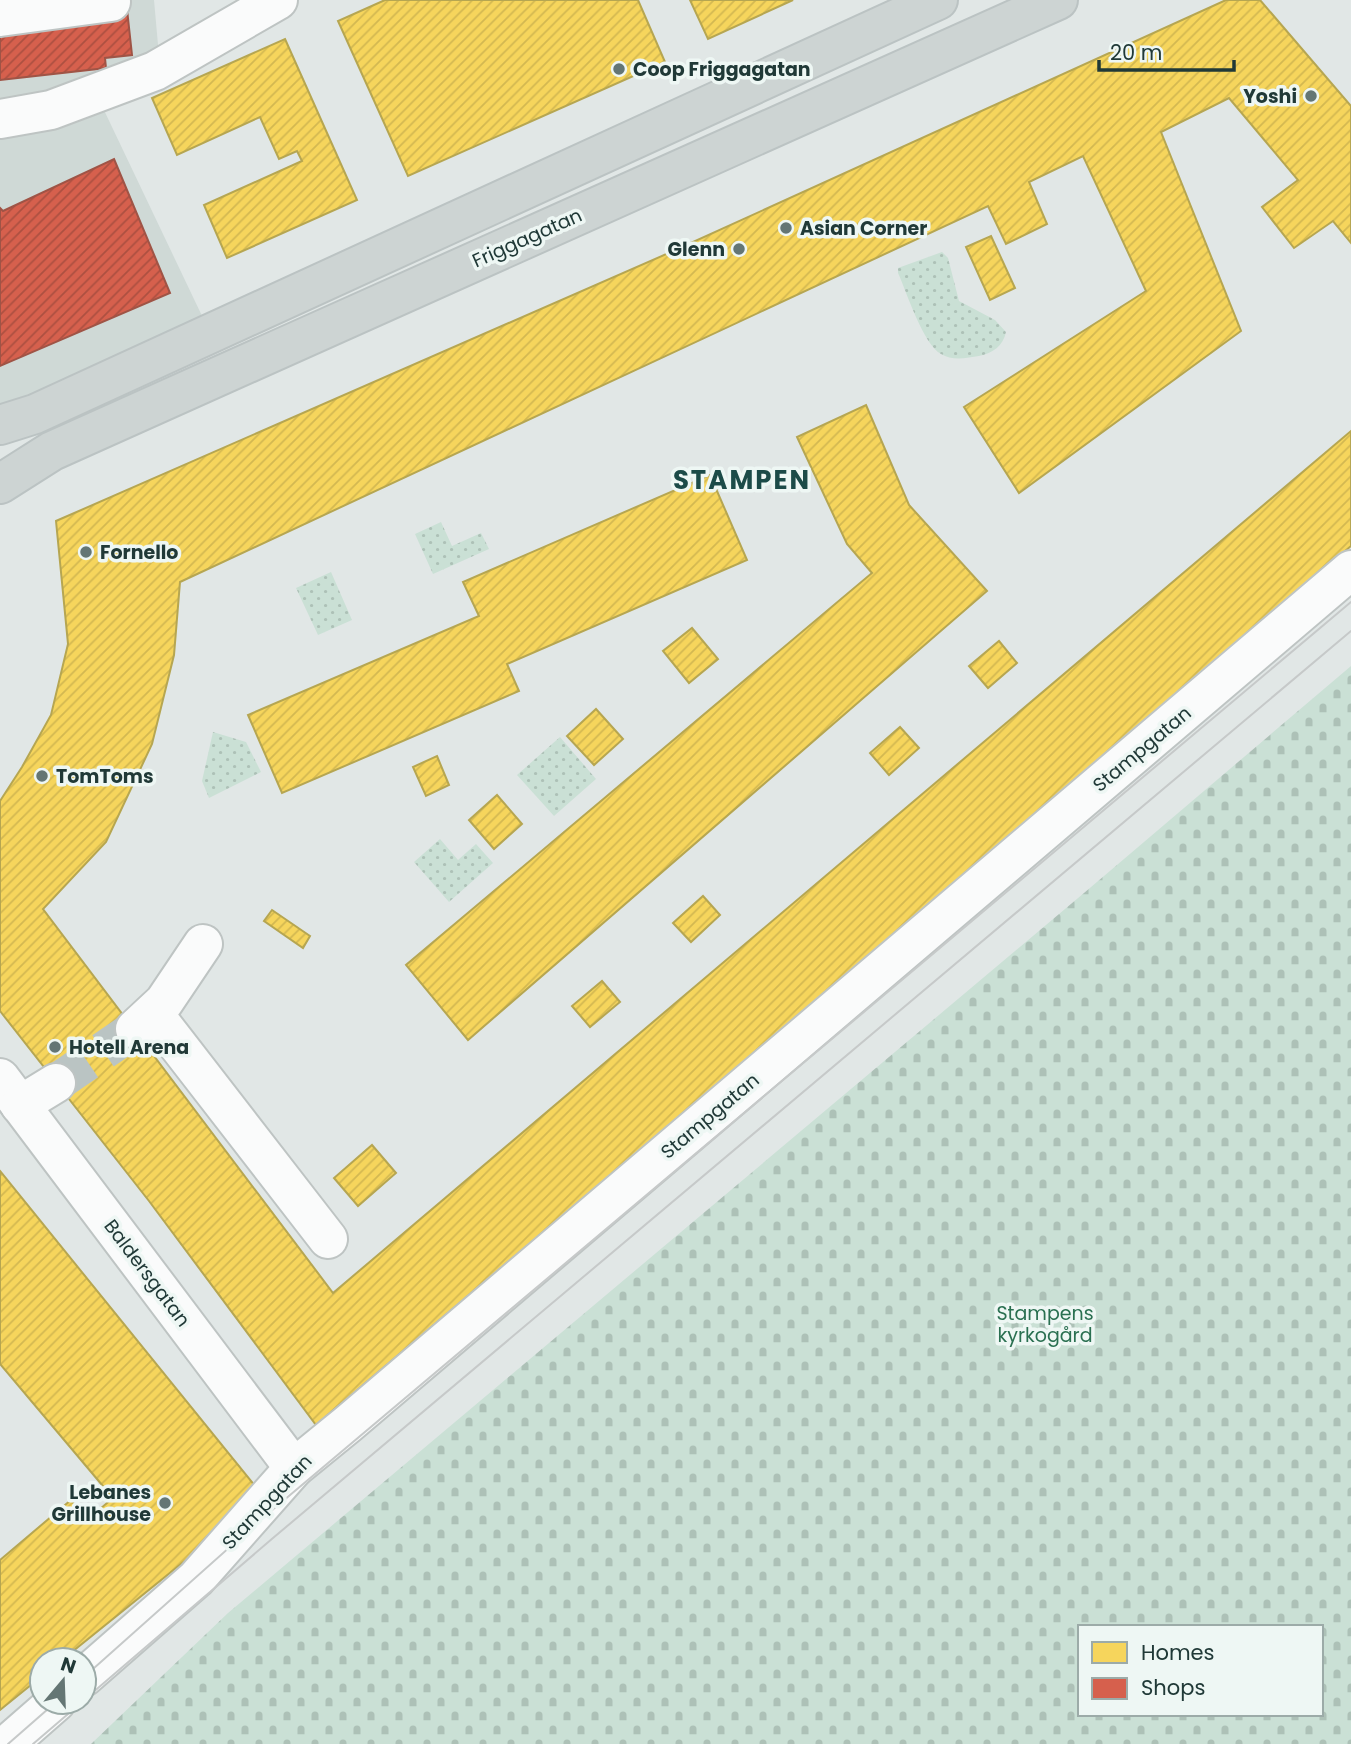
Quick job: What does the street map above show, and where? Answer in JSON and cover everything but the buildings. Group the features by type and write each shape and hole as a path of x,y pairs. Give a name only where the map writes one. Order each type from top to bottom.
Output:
{"main road":[{"path":"0,425 35,414 938,0"},
{"name":"Friggagatan","path":"0,484 52,451 1058,0"}],"street":[{"path":"0,119 51,110 155,71 278,0"},
{"path":"0,17 111,2"},
{"name":"Stampgatan","path":"98,1666 196,1579 294,1468 1351,570"},
{"path":"203,944 164,1002 144,1021 328,1239"},
{"path":"10,1092 56,1083"},
{"name":"Baldersgatan","path":"10,1092 294,1468"},
{"path":"8,1744 40,1716"}],"shaded area":[{"path":"0,0 154,0 159,56 92,85 203,318 0,408"}],"green space":[{"path":"942,252 948,258 959,301 995,320 1006,332 1000,345 989,353 965,358 945,356 928,340 916,317 898,268"},
{"path":"441,522 452,546 481,533 489,549 433,574 415,534"},
{"path":"331,572 352,620 318,635 296,588"},
{"name":"Stampens kyrkogård","path":"1351,666 1351,1744 91,1744 228,1613"},
{"path":"213,732 246,742 261,772 209,798 202,781"},
{"path":"560,737 596,779 554,816 517,775"},
{"path":"440,839 458,860 476,844 493,863 449,902 414,862"}],"tunnel":[{"path":"56,1083 135,1029"}],"tram line":[{"path":"98,1665 258,1522 1351,602"},
{"path":"98,1688 1351,631"},
{"path":"8,1744 40,1716"},
{"path":"33,1744 66,1716"}],"place":[{"name":"Coop Friggagatan","path":"619,69"},
{"name":"Yoshi","path":"1311,96"},
{"name":"Asian Corner","path":"786,228"},
{"name":"Glenn","path":"739,249"},
{"name":"Fornello","path":"86,552"},
{"name":"TomToms","path":"42,776"},
{"name":"Hotell Arena","path":"55,1047"},
{"name":"Lebanes Grillhouse","path":"165,1503"}],"district":[{"name":"STAMPEN","path":"742,480"}]}
